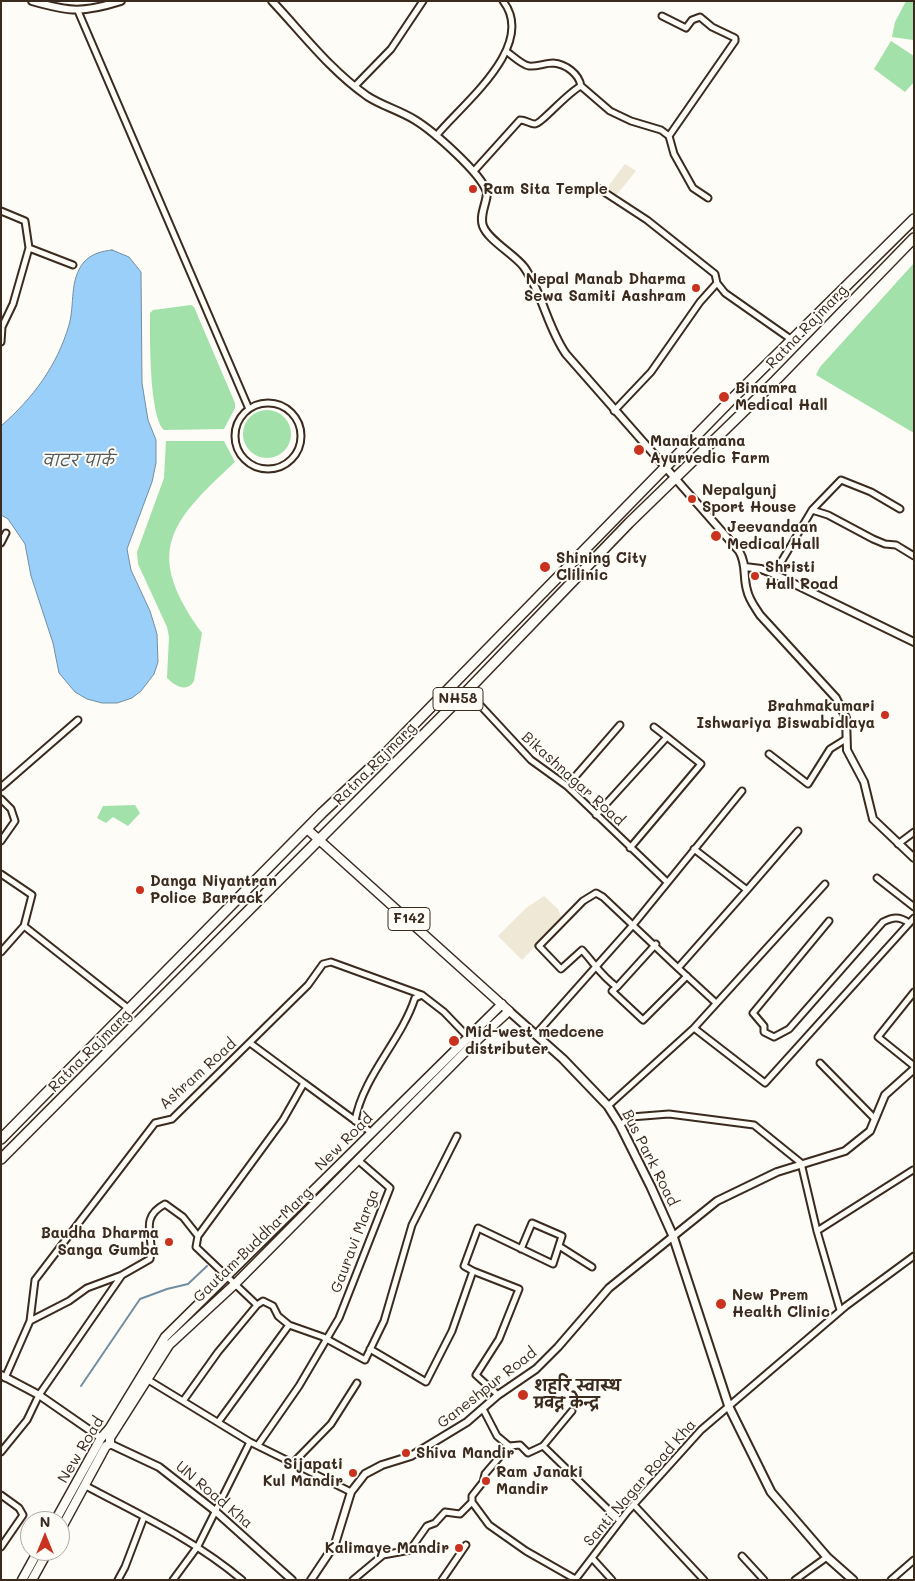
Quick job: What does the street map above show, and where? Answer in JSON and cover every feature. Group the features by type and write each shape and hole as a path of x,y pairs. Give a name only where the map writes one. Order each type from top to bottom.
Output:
{"highway":[{"name":"Ratna Rajmarg","path":"1,1139 914,219"},
{"name":"Ratna Rajmarg","path":"1,1159 320,839 676,477 775,381 914,238"},
{"path":"489,648 499,656"}],"main road":[{"name":"Bus Park Road","path":"307,829 563,1058 608,1106 620,1125 651,1186 673,1236 730,1406 772,1492 827,1557 854,1580"},
{"name":"New Road","path":"143,1377 165,1337 502,1004"},
{"name":"Gautam Buddha Marg","path":"70,1514 86,1486 105,1440 143,1377 169,1345 235,1284 473,1044 509,1011"},
{"name":"New Road","path":"61,1511 105,1440"},
{"path":"22,1580 32,1561"},
{"path":"32,1580 42,1561"}],"street":[{"path":"32,1 78,11 90,11 121,1"},
{"path":"272,1 318,54 355,86 386,107 416,120 474,171 487,192 482,221 485,231 522,265 536,286 559,344 614,411 676,477 739,551 745,567 745,583 750,601 760,615 843,708 848,725 847,750 864,782 873,819 914,858"},
{"path":"355,86 391,49 423,1"},
{"path":"436,136 452,116 493,76 506,52 511,20 503,1"},
{"path":"78,11 249,409"},
{"path":"662,16 686,28 692,20 700,17 712,27 735,38 735,41 668,136"},
{"path":"506,52 527,66 554,63 574,72 580,79 581,86 610,111 631,121 661,130 668,136 674,154 693,188 708,198"},
{"path":"474,171 520,120 536,124 544,120 562,98 581,86"},
{"path":"598,188 647,220 716,274 717,283 724,293 792,340"},
{"path":"1,211 25,221 29,248 13,304 2,327 1,342"},
{"path":"29,248 74,265"},
{"path":"614,411 651,372 700,302 717,283"},
{"path":"258,404 274,404 288,410 296,418 301,440 298,451 291,460 282,466 266,469 250,464 242,457 237,450 234,434 236,424 249,409 258,404"},
{"path":"774,574 812,510 840,480 871,492 900,509"},
{"path":"812,510 828,515 873,540 896,545 914,556"},
{"path":"1,543 6,533"},
{"path":"745,567 761,569 774,574 914,642"},
{"name":"Bikashnagar Road","path":"466,691 531,760 567,786 667,882"},
{"path":"1,787 78,720"},
{"path":"567,786 620,724"},
{"path":"630,848 701,764 654,727"},
{"path":"596,815 667,737"},
{"path":"769,754 808,784 830,749 846,740"},
{"path":"536,1034 633,925 742,791"},
{"path":"1,799 11,809 15,821 1,841"},
{"path":"678,968 798,830"},
{"path":"898,844 914,832"},
{"path":"694,850 747,890"},
{"path":"1,874 32,895 24,926 1,952"},
{"path":"876,878 914,907"},
{"path":"608,1106 694,1028 824,884"},
{"path":"617,987 606,979 582,950 561,969 539,946 583,901 596,893 603,896 656,944 678,968 716,1003"},
{"path":"829,921 753,1013 764,1026 764,1032 774,1037 789,1029 882,922 892,917 902,918 909,923"},
{"path":"694,1028 765,1083 914,918"},
{"path":"24,926 129,1009"},
{"path":"656,944 612,991 643,1020 687,976"},
{"name":"Ashram Road","path":"3,1376 30,1321 35,1280 155,1123 172,1119 250,1043 253,1037 308,985 323,964 330,962 422,995 444,1012 469,1038"},
{"path":"914,992 878,1037 914,1068"},
{"path":"356,1121 366,1088 402,1028 415,998 422,995"},
{"path":"250,1043 372,1132"},
{"path":"820,1063 875,1119"},
{"name":"Ganeshpur Road","path":"311,1580 335,1544 351,1492 365,1474 382,1465 411,1456 467,1422 498,1395 536,1369 558,1347 609,1288 718,1201 801,1163 845,1151 870,1131 885,1095 914,1068"},
{"path":"257,1305 196,1247 198,1236 283,1120 304,1083"},
{"path":"620,1125 631,1117 669,1114 754,1124 801,1163 816,1232 840,1310"},
{"path":"183,1401 218,1352 257,1305 263,1301 273,1306 278,1316 289,1325 307,1329 365,1360 384,1320 412,1225 458,1136"},
{"name":"Gauravi Marga","path":"327,1341 339,1318 390,1188 359,1160"},
{"path":"816,1232 913,1170"},
{"path":"30,1321 69,1301 88,1288 122,1275 150,1258 148,1232 150,1219 165,1204 183,1217 198,1236"},
{"path":"498,1395 476,1375 499,1339 519,1289 464,1266 478,1228 521,1249 553,1264 562,1236 532,1224 521,1249"},
{"path":"559,1246 592,1266"},
{"name":"Santi Nagar Road Kha","path":"575,1580 634,1504 701,1430 840,1310 914,1256"},
{"path":"370,1349 426,1382 452,1331 473,1271"},
{"path":"1,1452 27,1420 39,1395 122,1275"},
{"path":"219,1421 289,1325"},
{"path":"258,1445 327,1341"},
{"name":"UN Road Kha","path":"3,1376 39,1395 105,1440 159,1467 214,1510 292,1580"},
{"path":"143,1377 219,1421 250,1442 351,1492"},
{"path":"293,1463 331,1424 357,1383"},
{"path":"484,1409 498,1436 509,1446"},
{"path":"572,1411 543,1446 528,1453 520,1445 509,1446 485,1474 483,1482 472,1496 472,1502 489,1525 526,1551 575,1580"},
{"path":"173,1580 198,1546 214,1510 250,1442"},
{"path":"543,1446 620,1521"},
{"path":"86,1486 198,1546 219,1560 242,1580"},
{"path":"1,1495 19,1508 23,1516 1,1547"},
{"path":"353,1580 383,1555 410,1550 427,1526 435,1523 445,1512 460,1514 472,1502"},
{"path":"634,1504 704,1580"},
{"path":"118,1580 125,1567 144,1517"},
{"path":"442,1580 466,1545"},
{"path":"742,1556 764,1580"},
{"path":"795,1580 827,1557"},
{"path":"592,1558 612,1580"},
{"path":"891,1580 914,1560"}],"shaded area":[{"path":"625,164 636,171 614,198 604,192"},
{"path":"544,896 558,909 562,919 522,960 498,936 526,908"}],"green space":[{"path":"906,1 914,1 913,40 892,37 895,22"},
{"path":"891,41 914,56 914,82 905,92 874,69"},
{"path":"914,263 914,433 816,375 820,367"},
{"path":"191,305 194,307 235,403 235,408 224,429 164,430 155,409 151,374 150,313 153,310"},
{"path":"267,410 276,412 284,417 289,425 291,434 289,443 284,451 276,456 267,458 258,456 250,451 245,443 243,434 245,425 250,417 258,412"},
{"path":"166,441 224,441 235,462 194,503 180,521 172,540 169,559 173,581 184,605 202,633 194,681 188,687 177,686 167,678 169,637 167,627 138,564 137,552 164,478"},
{"path":"135,805 140,813 128,826 113,817 106,823 97,818 103,806"}],"water":[{"name":"वाटर पार्क","path":"112,250 129,257 141,272 142,383 148,420 156,440 156,463 152,482 127,549 131,570 150,611 157,634 158,662 154,674 141,691 132,698 117,703 102,703 87,699 75,692 59,673 53,643 31,576 25,544 8,519 1,515 1,426 33,393 51,368 58,354 71,317 74,284 79,269 93,255"}],"waterway":[{"path":"81,1386 140,1299 188,1284 207,1266"}],"place":[{"name":"Ram Sita Temple","path":"473,189"},
{"name":"Nepal Manab Dharma Sewa Samiti Aashram","path":"696,288"},
{"name":"Binamra Medical Hall","path":"724,397"},
{"name":"Manakamana Ayurvedic Farm","path":"639,450"},
{"name":"Nepalgunj Sport House","path":"692,499"},
{"name":"Jeevandaan Medical Hall","path":"716,536"},
{"name":"Shining City Clilinic","path":"545,567"},
{"name":"Shristi Hall Road","path":"755,576"},
{"name":"Brahmakumari Ishwariya Biswabidlaya","path":"885,715"},
{"name":"Danga Niyantran Police Barrack","path":"140,890"},
{"name":"Mid-west medcene distributer","path":"454,1041"},
{"name":"Baudha Dharma Sanga Gumba","path":"169,1242"},
{"name":"New Prem Health Clinic","path":"721,1304"},
{"name":"शहरि स्वास्थ प्रवद्न केन्द्र","path":"523,1395"},
{"name":"Shiva Mandir","path":"406,1453"},
{"name":"Sijapati Kul Mandir","path":"353,1473"},
{"name":"Ram Janaki Mandir","path":"486,1481"},
{"name":"Kalimaye Mandir","path":"459,1548"}]}
